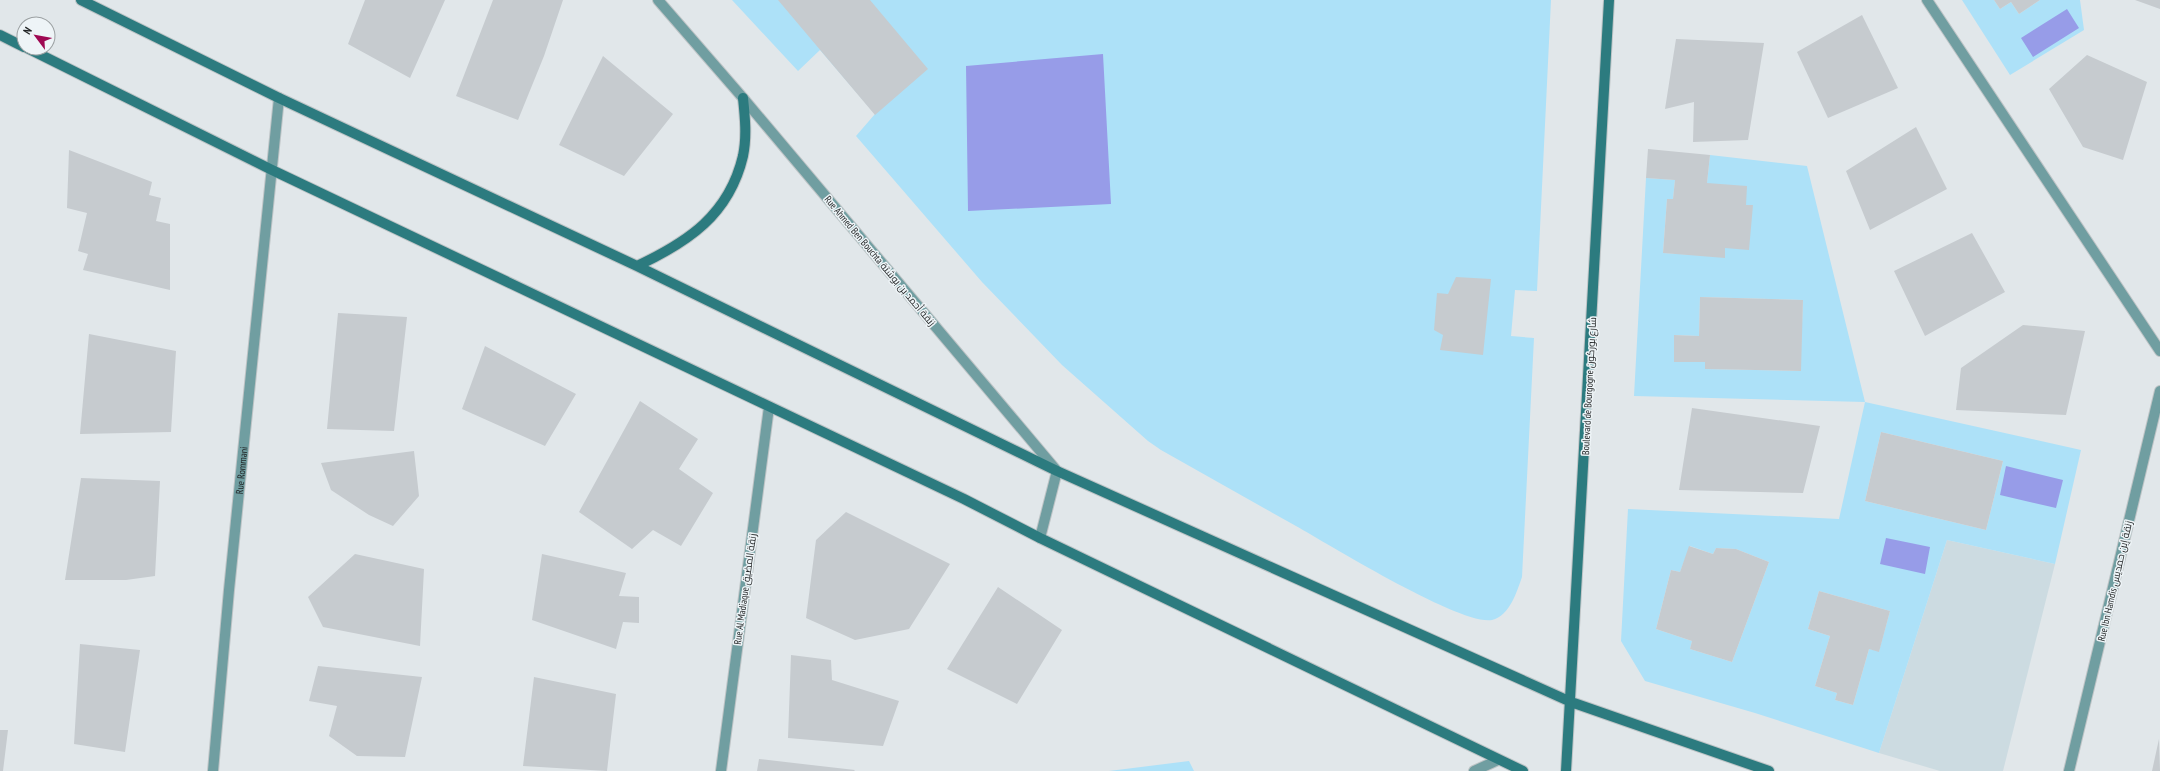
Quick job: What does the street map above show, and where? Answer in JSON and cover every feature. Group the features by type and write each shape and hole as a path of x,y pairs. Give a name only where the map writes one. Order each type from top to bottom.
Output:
{"main road":[{"path":"81,0 279,98 637,266 1057,471 1571,702 1769,771"},
{"name":"Boulevard de Bourgogne شارع بوركون","path":"1566,771 1609,0"},
{"path":"0,35 16,42"},
{"path":"43,56 272,170 964,499 1040,538 1523,771"},
{"path":"637,266 682,243 699,230 727,196 736,177 743,155 745,128 743,98"}],"street":[{"name":"Rue Ahmed Ben Bouchta زنقة أحمد بن بوشتة","path":"658,0 743,98 1057,471"},
{"path":"1927,0 2160,351"},
{"name":"Rue Rommani","path":"213,771 279,98"},
{"name":"Rue Ibn Hamdis زنقة إبن حمديس","path":"2069,771 2160,391"},
{"name":"Rue Al Madiaque زنقة المضيق","path":"721,771 769,407"},
{"path":"1040,538 1057,471"},
{"path":"1474,771 1498,760"}],"shaded area":[{"path":"732,0 1551,0 1537,291 1515,290 1511,336 1534,338 1522,577 1515,596 1504,614 1492,620 1476,618 1425,598 1394,582 1161,450 1148,441 1062,365 982,282 856,136 875,114 820,50 798,71"},
{"path":"1962,0 1994,0 2000,9 2011,2 2019,14 2040,0 2080,0 2084,30 2010,75"},
{"path":"1710,155 1807,166 1865,402 1634,396 1646,178 1675,180 1673,199 1667,199 1663,253 1725,257 1725,248 1753,205 1746,205 1707,183","holes":["1700,297 1803,300 1800,371 1705,369 1705,362 1674,362 1674,335 1699,336"]},
{"path":"1865,402 2081,450 2055,564 1947,540 1879,753 1755,713 1645,681 1621,641 1628,509 1839,519","holes":["1881,432 2003,461 1986,530 1865,501","1690,546 1713,554 1716,548 1736,549 1769,562 1732,662 1690,649 1692,641 1656,629 1671,570 1680,572","1819,591 1890,611 1879,651 1869,649 1853,705 1835,700 1837,693 1815,686 1830,636 1808,629"]},
{"path":"1947,540 2055,564 2003,771 1940,771 1879,753"},
{"path":"1189,761 1194,771 1109,771"}],"water":[{"path":"2067,9 2079,28 2033,57 2021,38"},
{"path":"1103,54 1111,204 968,211 966,66"},
{"path":"2006,466 2063,480 2056,508 2000,495"},
{"path":"1886,538 1930,547 1925,574 1880,564"}],"building":[{"path":"365,0 445,0 410,78 348,44"},
{"path":"493,0 563,0 544,56 518,120 456,96"},
{"path":"778,0 870,0 928,69 875,115"},
{"path":"1994,0 2040,0 2019,14 2011,2 2000,9"},
{"path":"2135,0 2160,0 2160,9"},
{"path":"1862,15 1898,88 1828,118 1797,52"},
{"path":"1676,39 1764,43 1748,140 1693,142 1694,102 1665,109"},
{"path":"2087,55 2147,82 2123,160 2083,147 2049,89"},
{"path":"603,56 673,114 624,176 559,145"},
{"path":"1916,127 1947,189 1870,230 1846,171"},
{"path":"1648,149 1710,155 1707,183 1747,186 1746,205 1753,205 1749,250 1725,248 1725,258 1663,253 1667,199 1673,199 1675,180 1646,178"},
{"path":"69,150 152,182 149,195 161,198 156,221 170,224 170,290 83,270 88,254 78,251 87,213 67,208"},
{"path":"1972,233 2005,292 1925,336 1894,271"},
{"path":"1456,277 1491,279 1483,355 1440,350 1443,335 1434,330 1437,293 1448,294"},
{"path":"1700,297 1803,300 1801,371 1705,369 1705,362 1674,362 1674,335 1699,336"},
{"path":"338,313 407,317 394,431 327,429"},
{"path":"2023,325 2085,331 2066,415 1956,410 1961,368"},
{"path":"89,334 176,351 171,432 80,434"},
{"path":"485,346 576,394 545,446 462,409"},
{"path":"640,401 698,439 679,469 713,493 681,546 653,530 632,549 579,512"},
{"path":"1692,408 1820,426 1803,493 1679,490"},
{"path":"1881,432 2003,461 1986,530 1865,501"},
{"path":"414,451 419,496 393,526 369,515 331,490 321,463"},
{"path":"81,478 160,481 155,576 126,580 65,580"},
{"path":"846,512 950,564 909,629 855,640 806,618 816,540"},
{"path":"1689,546 1713,554 1716,548 1736,549 1769,562 1732,662 1690,649 1692,641 1656,629 1671,570 1680,572"},
{"path":"355,554 424,569 420,646 323,627 308,597"},
{"path":"542,554 626,573 619,596 639,597 639,623 623,622 616,649 532,620"},
{"path":"998,587 1062,630 1017,704 947,669"},
{"path":"1819,591 1890,611 1879,652 1869,649 1853,705 1835,700 1837,693 1815,686 1830,636 1808,629"},
{"path":"80,644 140,650 125,752 74,744"},
{"path":"791,655 831,660 832,680 899,701 883,746 788,738"},
{"path":"318,666 422,677 405,757 357,756 329,736 337,706 309,701"},
{"path":"534,677 616,694 607,771 523,766"},
{"path":"0,730 8,730 3,771 0,771"},
{"path":"2159,739 2160,771 2152,771"},
{"path":"759,759 855,770 757,771"}]}
